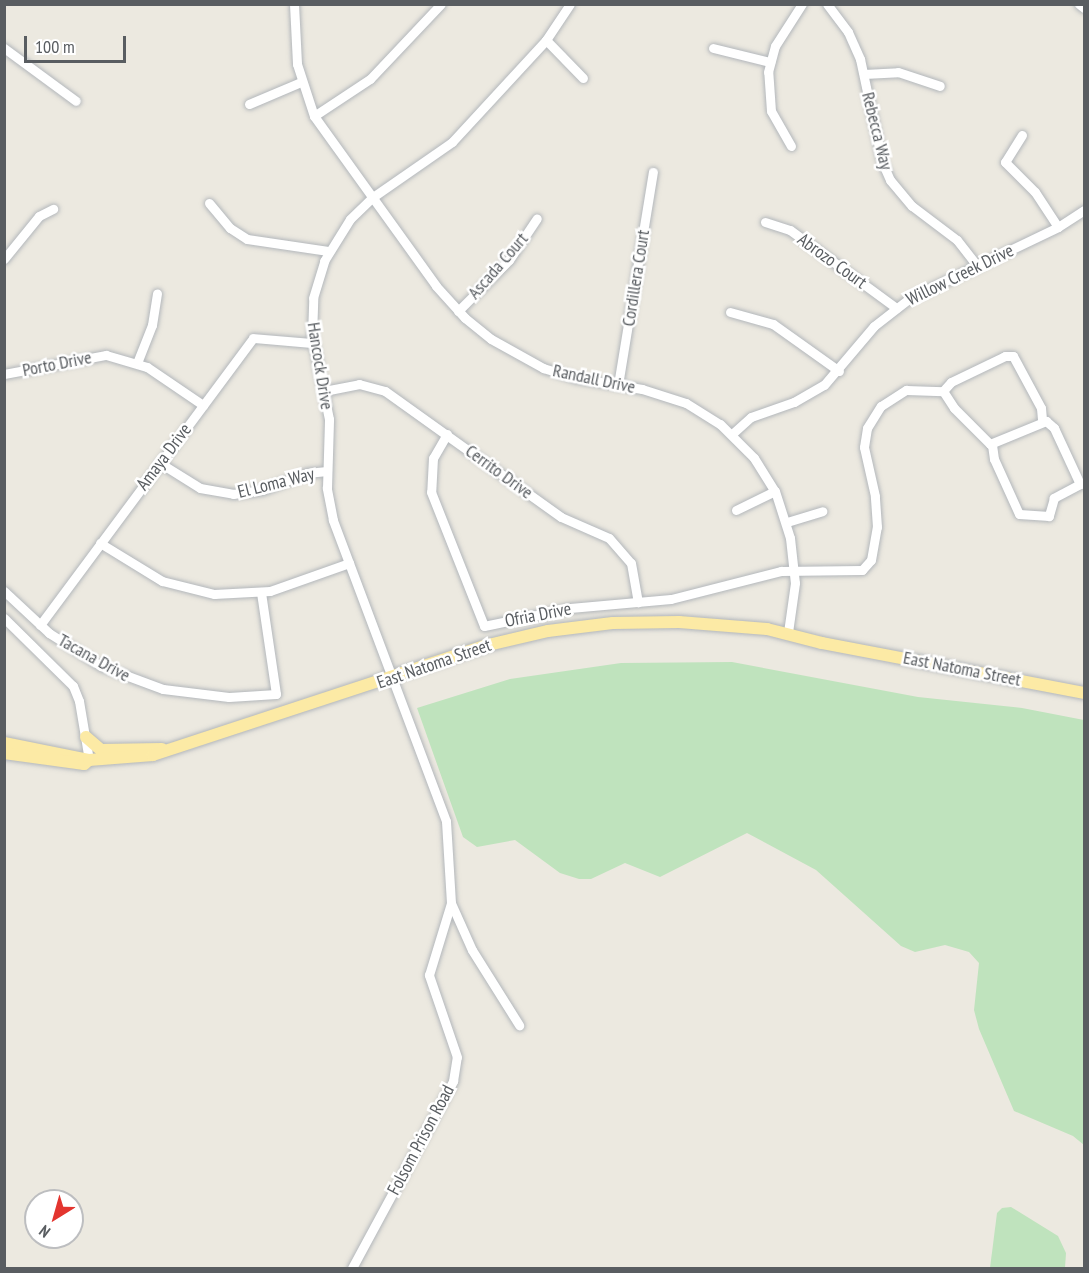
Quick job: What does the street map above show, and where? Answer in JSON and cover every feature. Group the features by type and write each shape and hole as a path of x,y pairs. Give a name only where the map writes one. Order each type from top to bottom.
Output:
{"main road":[{"name":"East Natoma Street","path":"4,743 89,760 129,759 172,751 484,646 580,626 678,622 788,632 796,638 839,644 1084,693"},
{"path":"86,737 101,750 153,748 172,751"},
{"name":"East Natoma Street","path":"4,753 84,764 89,760"}],"street":[{"name":"Randall Drive","path":"294,4 301,82 314,116 458,311 491,339 528,361 576,378 618,385 686,403 732,434 754,458 775,491 786,522 795,571 788,632"},
{"path":"314,116 370,79 441,4"},
{"name":"Hancock Drive","path":"395,677 333,520 327,471 329,419 313,344 314,298 328,251 350,219 373,197 446,147 546,40 570,4"},
{"path":"791,146 771,111 768,87 770,62 782,33 802,4"},
{"name":"Rebecca Way","path":"827,4 848,32 864,74 880,153 890,180 912,206 965,248 977,266"},
{"path":"1079,4 1084,8"},
{"path":"546,40 583,78"},
{"path":"4,48 76,101"},
{"path":"713,48 770,62"},
{"path":"864,74 898,72 940,86"},
{"path":"249,104 271,91 301,82"},
{"path":"1022,135 1005,162 1035,192 1058,227"},
{"name":"Cordillera Court","path":"618,385 653,171"},
{"path":"209,203 230,228 247,239 328,251"},
{"path":"4,259 39,216 53,209"},
{"name":"Willow Creek Drive","path":"732,434 751,417 815,392 839,371 874,327 896,308 1058,227 1084,210"},
{"name":"Ascada Court","path":"458,311 509,260 537,219"},
{"name":"Abrozo Court","path":"765,222 790,230 896,308"},
{"path":"137,363 152,325 157,293"},
{"path":"730,312 774,324 839,371"},
{"name":"Amaya Drive","path":"40,625 253,338 313,344"},
{"name":"Porto Drive","path":"4,374 86,357 106,356 137,363 163,376 203,405"},
{"path":"1005,356 1013,356 1037,399 1042,420 1054,428 1080,484 1054,498 1049,516 1019,514 994,459 992,445 984,441 954,408 943,391 960,378 1005,356"},
{"name":"Cerrito Drive","path":"324,391 352,384 379,388 567,520 615,542 633,569 638,602"},
{"name":"Ofria Drive","path":"447,434 433,458 431,492 484,626 548,611 638,602 795,571 856,571 866,567 877,527 875,496 864,447 870,421 880,406 899,393 943,391"},
{"path":"992,445 1042,420"},
{"name":"El Loma Way","path":"160,463 200,488 233,494 262,490 307,473 327,471"},
{"path":"736,510 775,491"},
{"path":"786,522 822,512"},
{"path":"100,543 132,566 174,585 214,594 261,592 296,584 349,563"},
{"name":"Tacana Drive","path":"4,591 40,625 101,666 155,687 209,696 276,694 261,592"},
{"path":"4,618 73,686 86,737 89,760"},
{"name":"Folsom Prison Road","path":"352,1269 456,1072 457,1057 429,975 451,903 446,821 395,677"},
{"name":"Folsom Prison Road","path":"451,903 472,950 519,1025"}],"green space":[{"path":"732,662 918,697 1022,708 1084,720 1084,1145 1073,1136 1014,1111 979,1029 974,1010 979,963 969,952 945,945 915,952 901,946 816,870 747,833 660,877 625,863 591,879 579,879 560,873 515,840 477,847 463,837 417,708 510,679 621,663"},
{"path":"1011,1207 1058,1236 1066,1253 1065,1268 990,1268 997,1213 1002,1208"}]}
